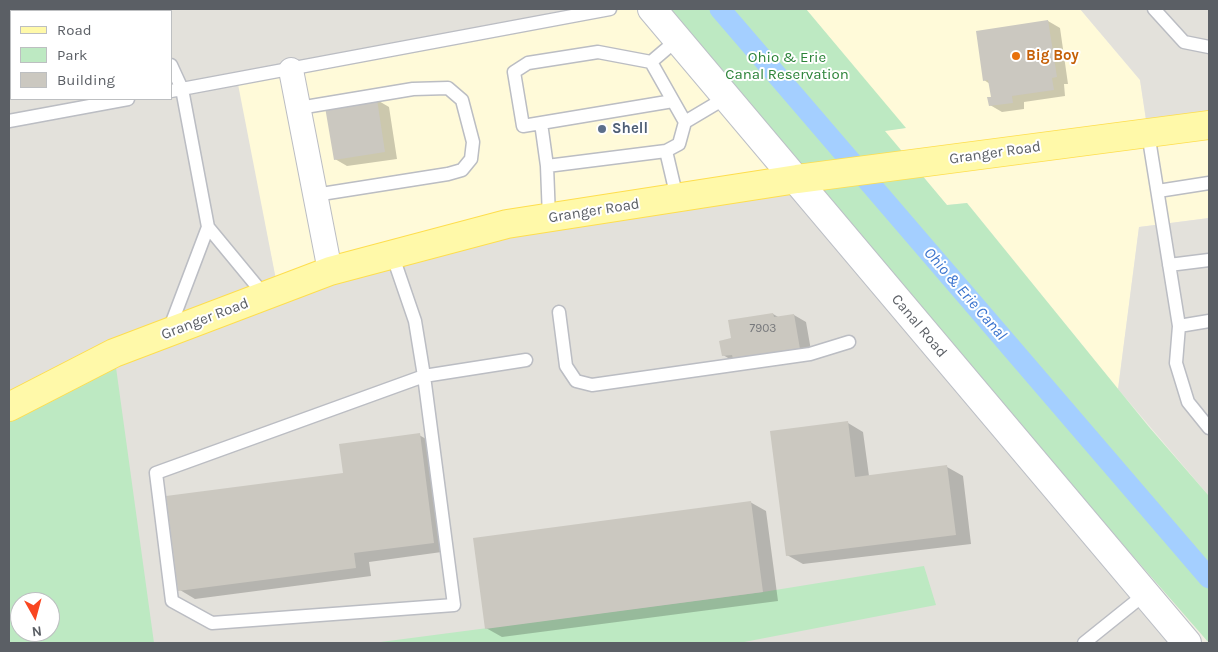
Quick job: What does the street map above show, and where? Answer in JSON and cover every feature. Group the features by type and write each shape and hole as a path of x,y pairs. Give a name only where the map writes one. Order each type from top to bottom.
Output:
{"main road":[{"name":"Granger Road","path":"9,407 114,353 330,271 507,224 797,179 1209,125"}],"street":[{"name":"Canal Road","path":"652,9 1187,643"},
{"path":"291,70 330,271"}],"lane":[{"path":"176,90 610,9"},
{"path":"1160,11 1184,42 1209,47"},
{"path":"651,62 678,39"},
{"path":"673,101 523,126 514,72 528,63 598,52 651,62 685,122"},
{"path":"172,70 208,227 265,296"},
{"path":"298,108 413,89 448,88 462,100 473,142 471,159 462,170 448,174 315,195"},
{"path":"547,166 666,151 679,144 685,122 727,97"},
{"path":"9,121 123,100"},
{"path":"541,124 547,166 549,218"},
{"path":"1148,133 1179,326 1176,363 1188,402 1209,428"},
{"path":"666,151 677,198"},
{"path":"1158,191 1209,184"},
{"path":"168,333 208,227"},
{"path":"392,254 415,321 424,376 454,605 212,623 172,600 156,473 424,376 526,360"},
{"path":"1169,265 1209,260"},
{"path":"560,312 564,358 570,374 582,384 592,385 810,354 849,342"},
{"path":"1179,326 1209,321"},
{"path":"1084,643 1145,594"}],"shaded area":[{"path":"9,9 610,9 237,79 278,290 330,271 797,179 1187,643 9,643"},
{"path":"610,9 652,9 797,179 278,291 236,79"},
{"path":"806,9 1080,9 1140,80 1148,133 1209,125 1209,218 1139,227 1118,389 967,203 947,205 884,131 905,128"},
{"path":"1080,9 1209,9 1209,125 1148,133 1140,80"},
{"path":"1209,218 1209,496 1118,389 1139,227"}],"green space":[{"name":"Ohio & Erie Canal Reservation","path":"670,9 806,9 906,128 885,131 947,205 967,203 1149,427 1209,496 1209,643 1119,540"},
{"path":"114,353 154,643 9,643 9,407"},
{"path":"924,566 936,605 739,643 373,643 763,592"}],"building":[{"path":"1048,20 1057,77 1052,78 1054,90 1012,96 1013,103 989,106 987,97 991,97 988,80 983,81 976,31"},
{"path":"377,99 385,152 334,160 325,107"},
{"path":"773,313 774,317 794,314 800,349 733,359 732,355 722,356 719,341 731,338 728,320"},
{"path":"848,421 855,477 947,465 956,535 786,556 770,431"},
{"path":"420,433 434,543 354,553 356,568 178,591 166,496 343,473 339,444"},
{"path":"751,501 763,592 485,629 473,538"}],"waterway":[{"name":"Ohio & Erie Canal","path":"720,9 1209,578"}],"place":[{"name":"Big Boy","path":"1016,56"},
{"name":"Shell","path":"602,129"}]}
